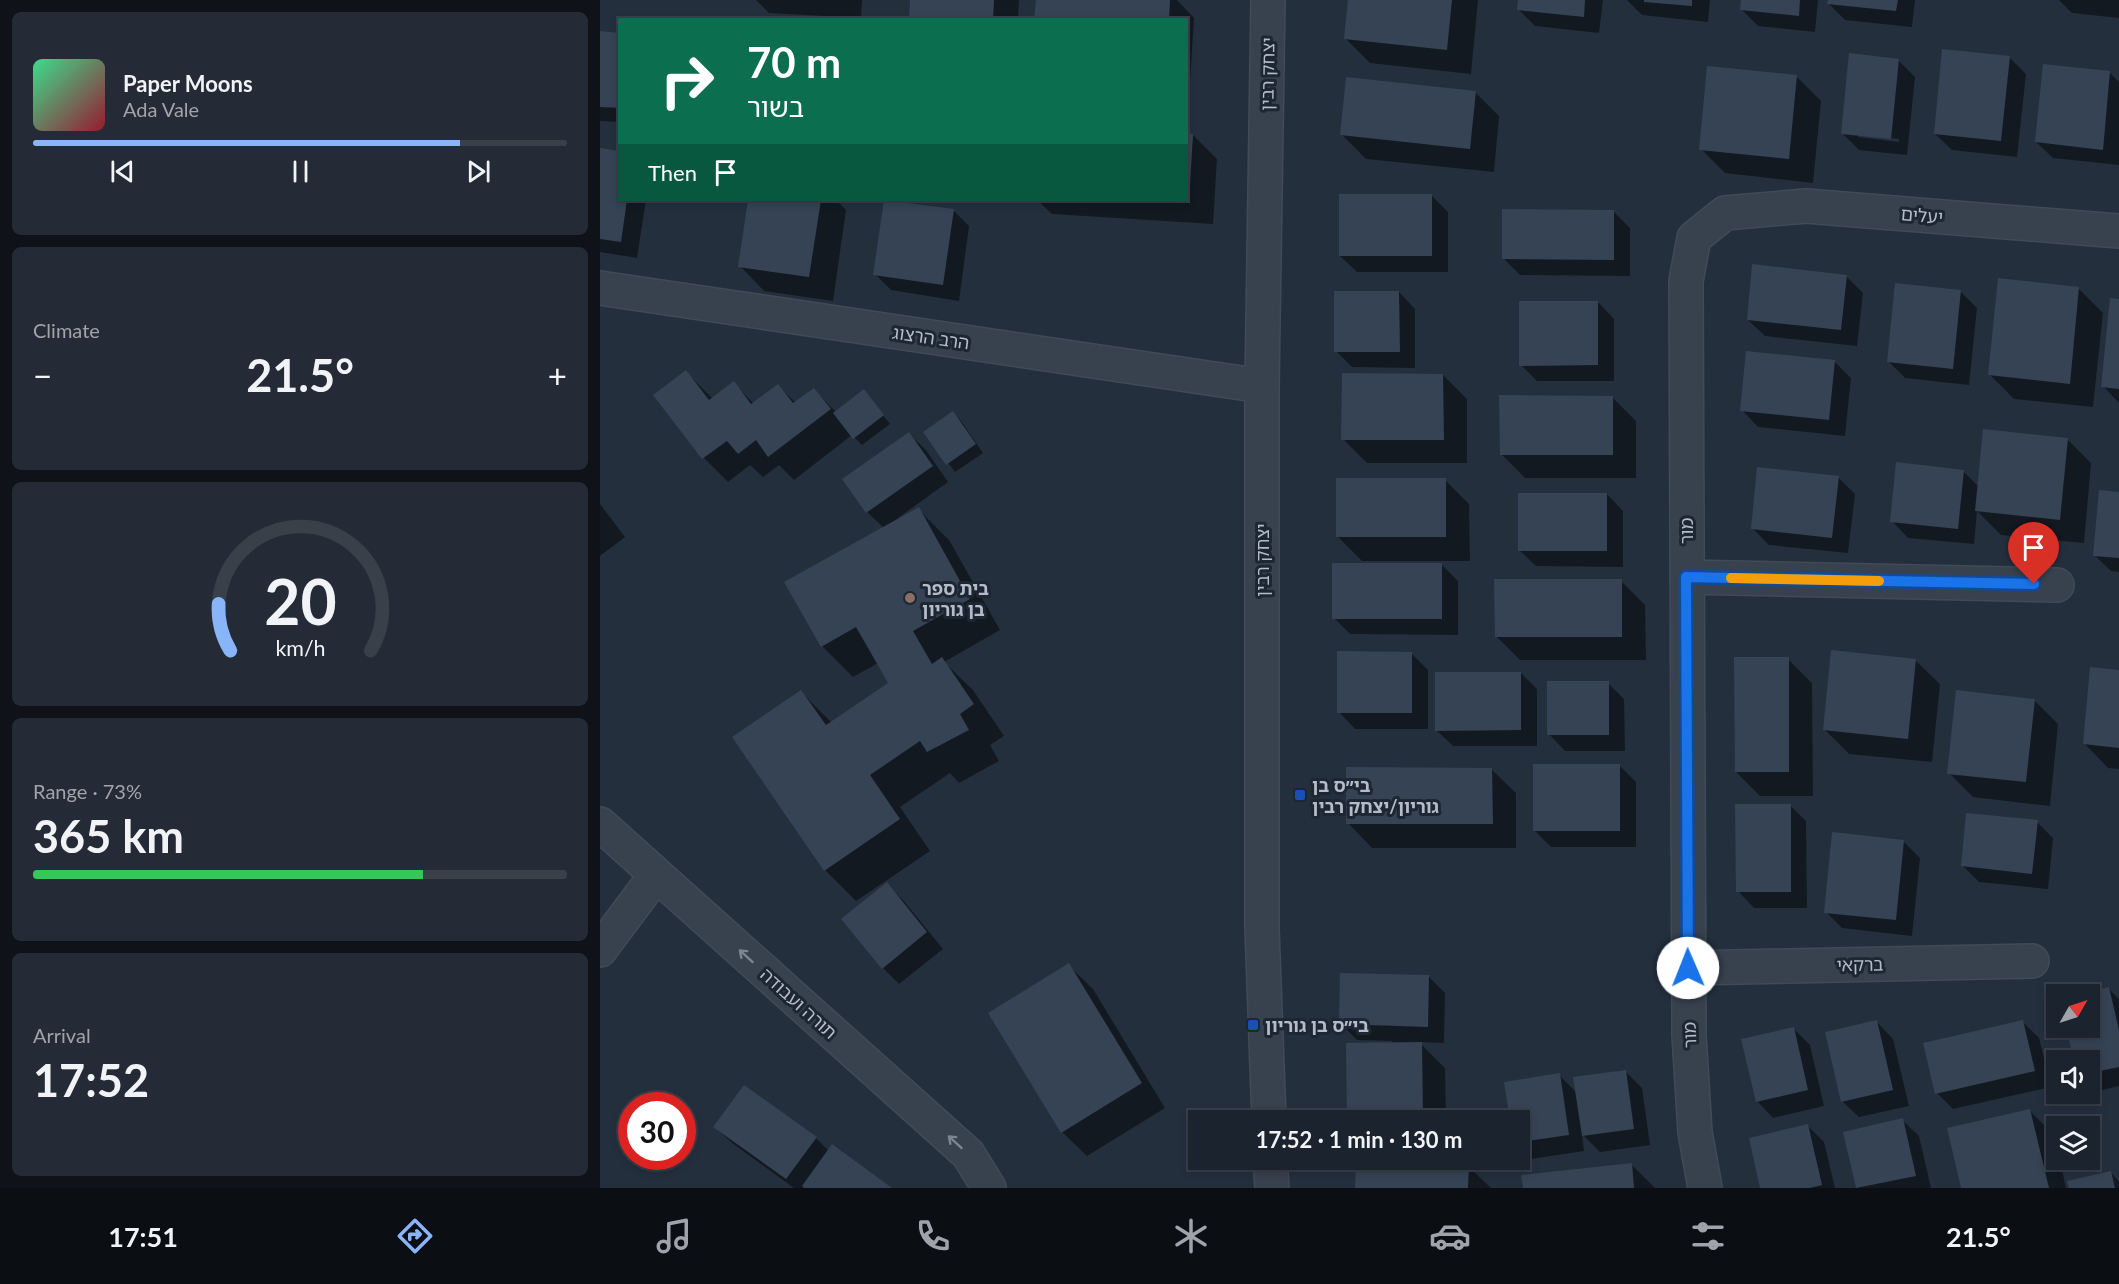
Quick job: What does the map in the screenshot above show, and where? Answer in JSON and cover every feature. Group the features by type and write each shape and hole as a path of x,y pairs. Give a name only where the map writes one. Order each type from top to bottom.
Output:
{"street":[{"name":"יצחק רבין","path":"1268,0 1262,386 1262,928 1269,1110"},
{"name":"יעלים","path":"1725,213 1806,206 2119,231"},
{"name":"מור","path":"1705,1188 1695,1132 1689,1035 1686,281 1694,238 1725,213"},
{"name":"הרב הרצוג","path":"600,288 1262,386"},
{"path":"1686,577 2057,585"},
{"name":"תורה ועבודה","path":"600,824 968,1154 989,1188"},
{"path":"600,950 656,875"},
{"name":"ברקאי","path":"1688,968 2032,961"},
{"path":"1271,1170 1272,1188"}],"building":[{"path":"910,0 994,0 993,18 909,18"},
{"path":"1036,0 1170,0 1169,18 1034,18"},
{"path":"1348,0 1452,0 1447,50 1344,39"},
{"path":"1518,0 1585,0 1584,17 1517,10"},
{"path":"1644,0 1692,0 1692,6 1644,2"},
{"path":"1741,0 1800,0 1799,16 1740,10"},
{"path":"1828,0 1898,0 1896,11 1827,4"},
{"path":"600,31 618,33 618,108 600,107"},
{"path":"1942,49 2010,56 2001,141 1934,134"},
{"path":"1849,53 1899,59 1891,139 1841,134"},
{"path":"2043,64 2110,71 2103,150 2035,142"},
{"path":"1707,66 1797,75 1789,159 1699,150"},
{"path":"1346,77 1476,91 1470,149 1340,135"},
{"path":"1188,133 1193,134 1188,201"},
{"path":"600,148 618,151 618,201 627,201 621,242 600,239"},
{"path":"1339,194 1432,194 1432,256 1339,256"},
{"path":"748,201 821,201 809,277 738,267"},
{"path":"884,201 954,209 943,285 873,275"},
{"path":"1502,209 1614,210 1614,260 1502,259"},
{"path":"1752,264 1847,275 1841,330 1747,320"},
{"path":"1998,278 2079,287 2070,384 1988,375"},
{"path":"1895,283 1961,290 1953,369 1887,362"},
{"path":"1334,291 1399,291 1400,352 1334,352"},
{"path":"2110,298 2119,299 2119,389 2101,387"},
{"path":"1519,301 1598,301 1598,365 1519,366"},
{"path":"1746,351 1835,360 1829,420 1740,411"},
{"path":"686,370 709,400 734,381 751,404 778,384 793,403 814,388 831,409 768,457 756,440 738,454 727,441 702,459 653,395"},
{"path":"1342,373 1443,374 1444,440 1341,440"},
{"path":"864,389 884,415 853,439 833,413"},
{"path":"1499,395 1613,396 1613,455 1500,455"},
{"path":"953,411 976,444 946,465 923,432"},
{"path":"1983,429 2068,438 2060,520 1975,511"},
{"path":"909,432 933,466 866,513 842,479"},
{"path":"1896,462 1964,470 1958,529 1890,522"},
{"path":"1757,467 1839,476 1832,538 1751,529"},
{"path":"1336,478 1446,478 1446,537 1336,537"},
{"path":"2099,490 2119,492 2119,558 2093,556"},
{"path":"1518,493 1607,493 1607,551 1518,551"},
{"path":"919,507 970,599 913,631 932,664 942,657 974,704 960,714 969,730 927,752 920,741 870,775 900,819 824,871 732,737 801,690 826,725 888,683 856,627 821,647 784,582"},
{"path":"1332,563 1442,563 1442,619 1332,619"},
{"path":"1494,579 1622,579 1622,637 1495,637"},
{"path":"1831,650 1916,659 1908,739 1823,730"},
{"path":"1337,651 1412,652 1412,713 1337,713"},
{"path":"1734,657 1789,657 1789,772 1735,772"},
{"path":"2090,667 2119,670 2119,748 2083,744"},
{"path":"1435,672 1521,672 1521,730 1435,731"},
{"path":"1547,681 1609,681 1609,735 1547,735"},
{"path":"1956,690 2035,699 2026,782 1947,774"},
{"path":"1533,764 1620,764 1620,831 1533,831"},
{"path":"1346,767 1492,768 1493,824 1346,824"},
{"path":"1735,804 1791,804 1791,892 1736,892"},
{"path":"1966,813 2038,820 2032,874 1961,866"},
{"path":"1832,832 1904,840 1896,920 1824,913"},
{"path":"887,882 927,932 882,969 841,919"},
{"path":"1069,963 1142,1083 1061,1133 988,1013"},
{"path":"1340,973 1429,975 1428,1027 1339,1024"},
{"path":"2109,987 2119,1030 2119,1067 2100,1071 2100,1050 2072,1050 2068,1038 2100,1038 2100,989"},
{"path":"1877,1020 1893,1090 1841,1102 1825,1032"},
{"path":"2023,1020 2035,1071 1935,1094 1923,1043"},
{"path":"1794,1027 1808,1090 1756,1102 1741,1039"},
{"path":"1422,1042 1423,1110 1347,1110 1346,1043"},
{"path":"1626,1070 1634,1129 1582,1136 1573,1077"},
{"path":"1560,1073 1569,1135 1530,1141 1530,1110 1508,1110 1504,1082"},
{"path":"744,1085 817,1137 786,1179 713,1127"},
{"path":"2030,1109 2049,1188 1961,1188 1947,1128"},
{"path":"1903,1118 1916,1176 1856,1188 1843,1132"},
{"path":"1808,1124 1822,1185 1810,1188 1760,1188 1749,1138"},
{"path":"832,1144 892,1188 804,1188 802,1186"},
{"path":"1632,1163 1634,1188 1523,1188 1521,1175"},
{"path":"1356,1170 1469,1170 1468,1188 1355,1188"},
{"path":"2111,1171 2115,1188 2069,1188 2067,1181"}],"slow traffic":[{"path":"1731,578 1879,581"}],"place":[{"name":"בית ספר בן גוריון","path":"910,598"},
{"name":"בי״ס בן גוריון/יצחק רבין","path":"1300,795"},
{"name":"בי״ס בן גוריון","path":"1253,1025"}],"route":[{"path":"1688,968 1686,577 2034,584"}]}
